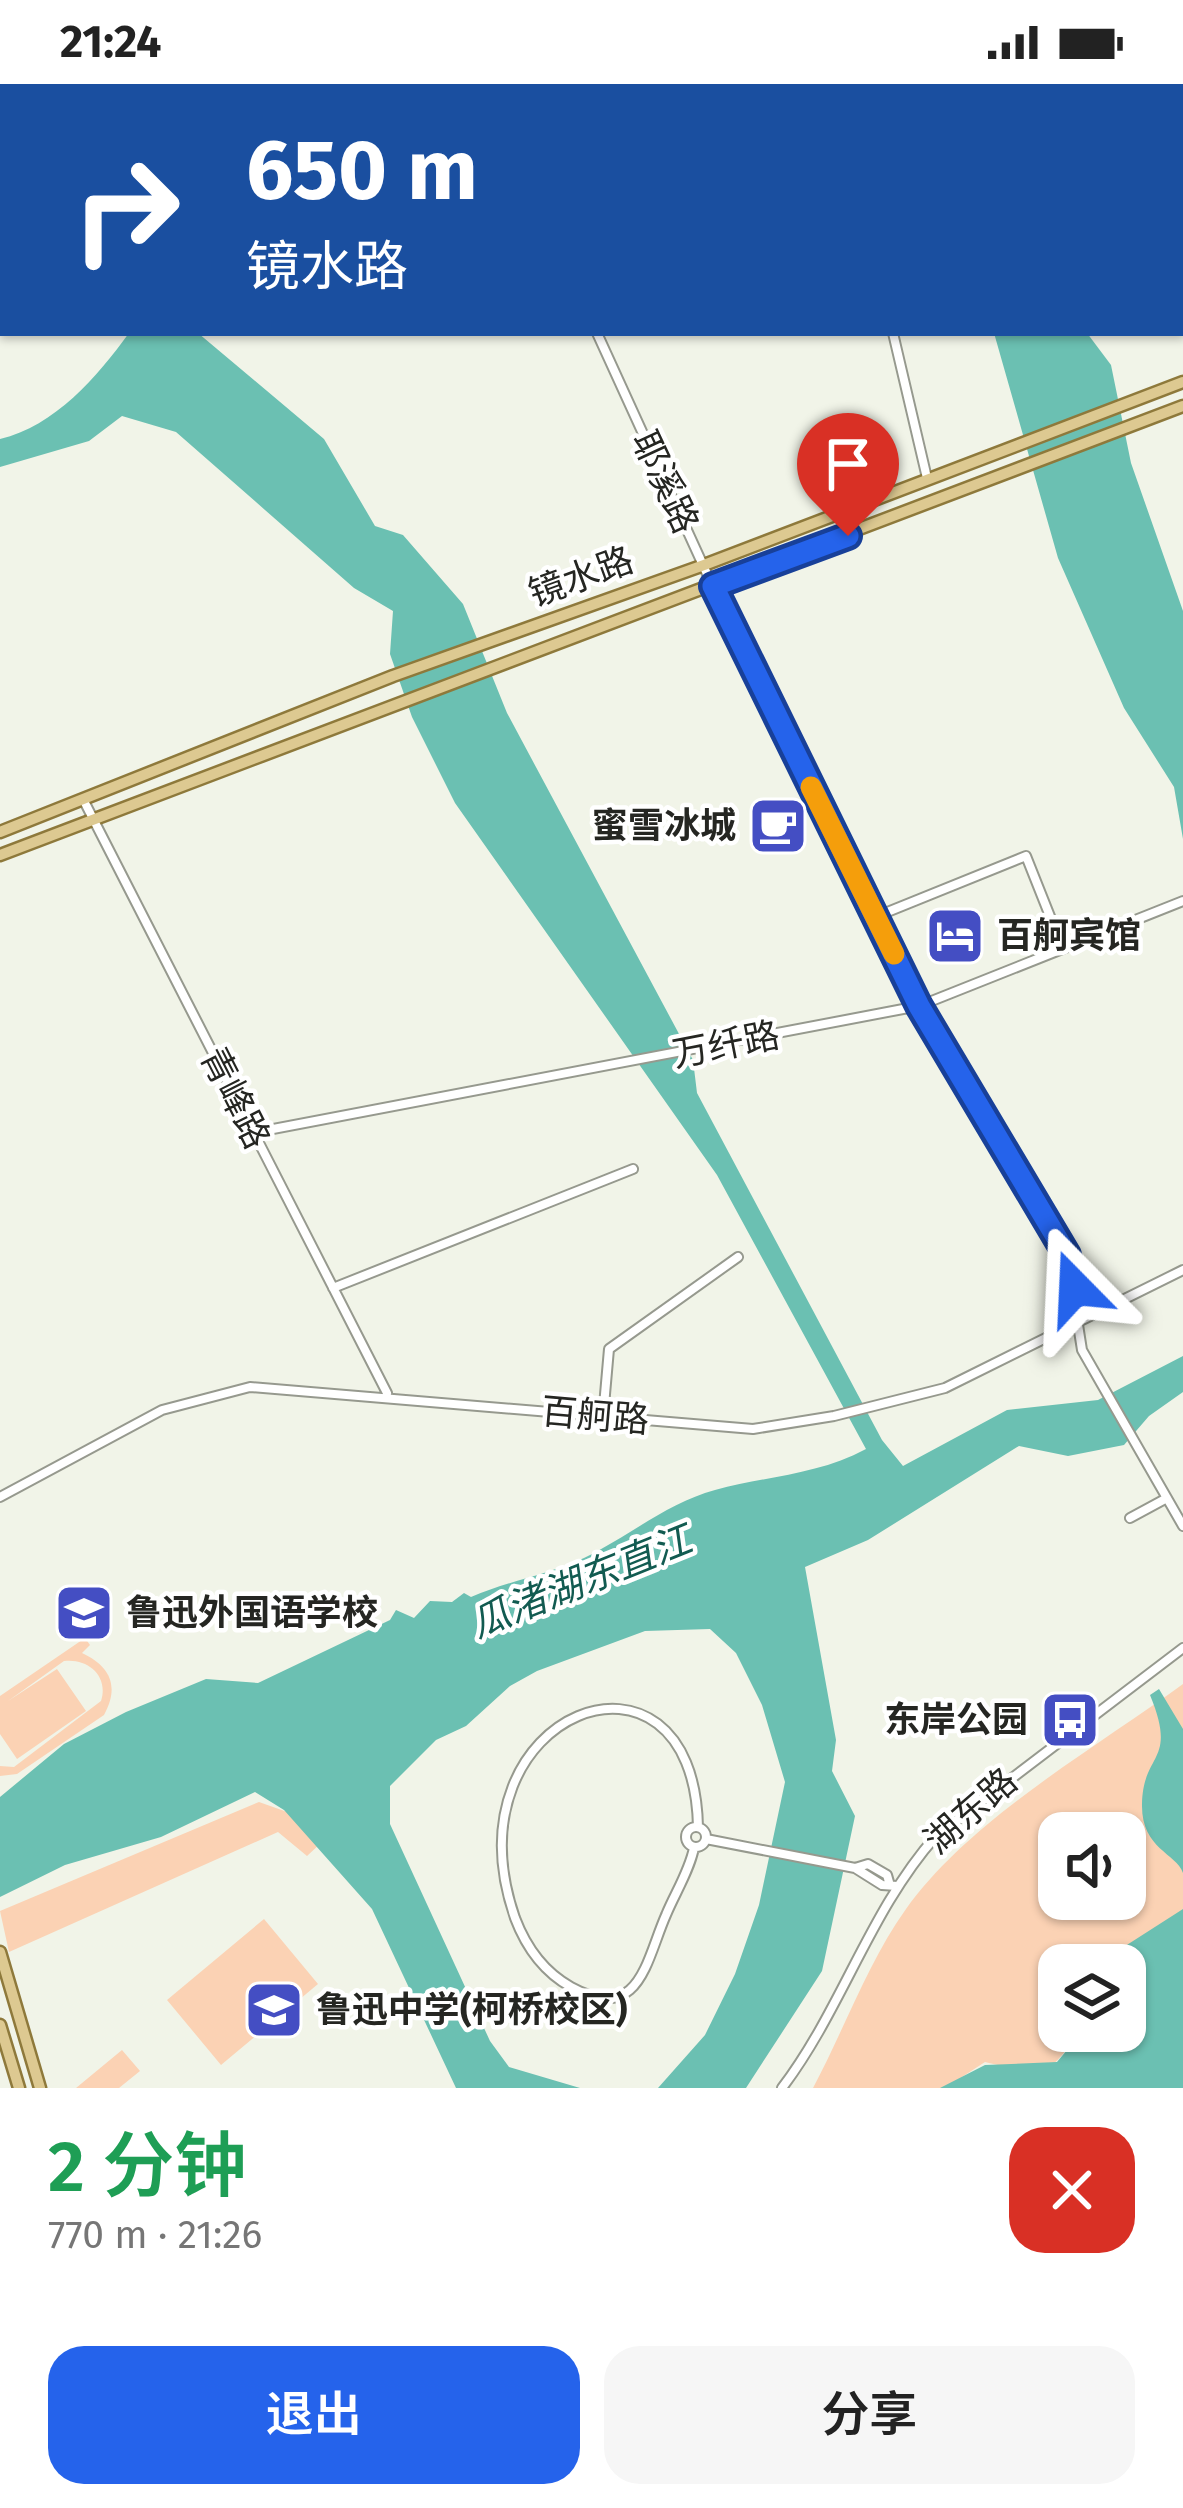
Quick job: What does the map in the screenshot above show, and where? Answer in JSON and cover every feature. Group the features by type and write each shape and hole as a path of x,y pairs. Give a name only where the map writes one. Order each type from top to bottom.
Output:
{"main road":[{"name":"镜水路","path":"0,832 394,676 704,565 1183,382"},
{"name":"镜水路","path":"0,855 1183,406"},
{"path":"0,1952 40,2088"},
{"path":"0,2025 19,2088"}],"street":[{"name":"耶溪路","path":"598,336 713,586 919,1006 1067,1255 1082,1321 1082,1350 1183,1526"},
{"path":"894,336 926,478"},
{"name":"青峰路","path":"84,801 388,1395"},
{"path":"875,917 1026,856 1063,949"},
{"name":"万纤路","path":"252,1132 919,1006 1183,901"},
{"path":"333,1288 633,1169"},
{"path":"603,1418 609,1349 737,1257"},
{"name":"百舸路","path":"0,1497 162,1410 250,1387 753,1429 835,1416 945,1388 1183,1270"},
{"path":"1130,1518 1167,1498"},
{"name":"湖东路","path":"782,2088 822,2031 893,1884 911,1864 965,1809 1183,1648"},
{"path":"706,1839 694,1848 653,1958 634,1987 614,1997 590,1996 560,1981 536,1958 516,1918 504,1851 517,1781 549,1730 592,1708 644,1719 678,1747 698,1801 698,1827 706,1839 754,1853 851,1866 882,1885 893,1884"},
{"path":"694,1848 686,1836 698,1827"}],"shaded area":[{"path":"85,1638 90,1645 82,1653 100,1664 110,1678 111,1695 104,1715 17,1774 0,1776 0,1766 14,1767 101,1701 102,1684 94,1670 81,1662 64,1661 8,1701 57,1669 86,1711 17,1759 0,1734 0,1696"},
{"path":"1183,1684 1183,1916 1142,1944 1038,1944 1038,2052 1063,2052 1050,2067 1031,2071 985,2062 945,2088 813,2088 880,1951 906,1909 964,1845 1073,1760"},
{"path":"259,1802 290,1813 321,1843 307,1856 278,1832 9,1952 0,1911"},
{"path":"264,1919 318,1984 221,2065 167,2000"},
{"path":"122,2050 140,2071 119,2088 76,2088"}],"water":[{"name":"瓜渚湖东直江","path":"127,336 202,336 324,439 375,526 403,535 463,604 507,713 693,1060 697,1093 882,1440 903,1466 1007,1410 1098,1400 1183,1356 1183,1392 1149,1416 1124,1445 1068,1456 1019,1446 868,1540 805,1567 836,1740 832,1771 855,1816 822,1971 746,2088 658,2088 705,2035 735,1974 759,1905 785,1782 762,1705 736,1653 710,1629 645,1631 537,1671 510,1686 466,1726 436,1740 390,1786 390,1824 490,2041 509,2067 580,2088 456,2088 372,1909 284,1810 255,1792 161,1837 65,1865 0,1897 0,1797 64,1744 206,1679 258,1683 390,1620 396,1610 414,1618 430,1601 452,1602 464,1593 471,1597 570,1564 697,1496 811,1470 866,1449 717,1175 455,803 412,717 390,654 393,611 354,588 176,432 122,416 89,441 0,467 0,439 57,411"},
{"path":"995,336 1089,336 1111,365 1131,463 1183,611 1183,839 1174,787 1124,708 1058,558"},
{"path":"1159,1689 1183,1729 1183,1873 1147,1831 1143,1812 1144,1787 1161,1733 1150,1695"},
{"path":"1183,1909 1183,2088 940,2088 985,2065 1057,2062 1065,2052 1146,2052 1146,1944 1128,1944"}],"slow traffic":[{"path":"811,787 894,954"}],"place":[{"name":"蜜雪冰城","path":"778,826"},
{"name":"百舸宾馆","path":"955,936"},
{"name":"鲁迅外国语学校","path":"84,1613"},
{"name":"东岸公园","path":"1070,1720"},
{"name":"鲁迅中学(柯桥校区)","path":"274,2010"}],"route":[{"path":"848,536 713,586 919,1006 1067,1255 1075,1288"}]}
